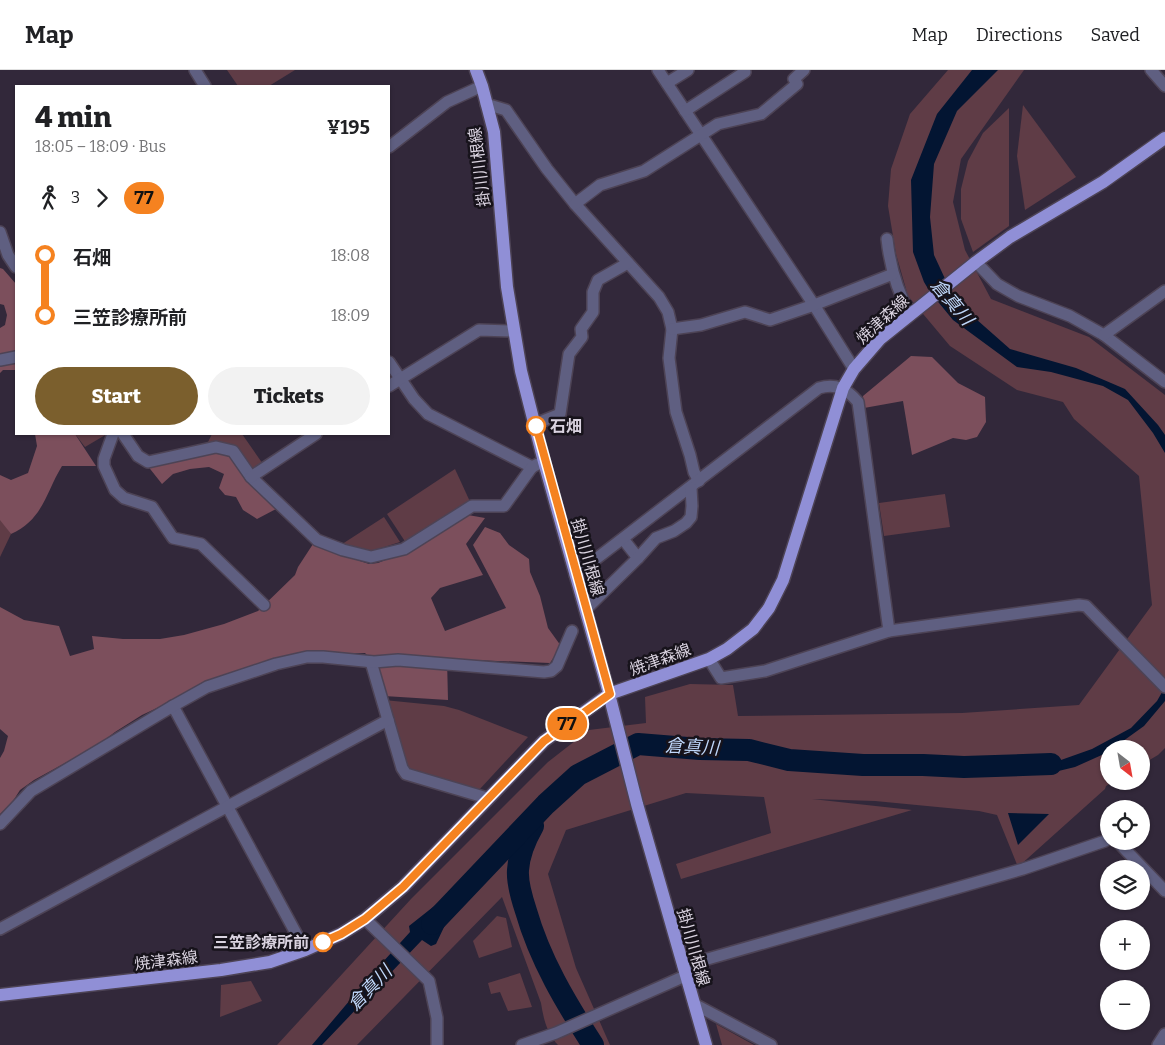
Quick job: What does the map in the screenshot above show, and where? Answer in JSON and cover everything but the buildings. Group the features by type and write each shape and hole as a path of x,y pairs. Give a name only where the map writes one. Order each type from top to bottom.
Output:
{"main road":[{"name":"掛川川根線","path":"477,71 494,132 507,287 513,331 522,371 544,462 610,694 636,800 706,1045"},
{"name":"焼津森線","path":"0,994 221,970 270,962 305,950 341,934 365,919 403,887 544,741 610,694 709,659 727,649 752,629 769,608 780,587 843,388 854,369 880,339 976,262 1010,237 1103,182 1165,138"}],"street":[{"path":"195,70 204,85"},
{"path":"658,70 854,369"},
{"path":"667,83 688,70"},
{"path":"575,204 600,185 644,171 718,124 761,114 797,84 794,80 804,70"},
{"path":"1151,70 1165,86"},
{"path":"686,111 745,72"},
{"path":"390,146 447,102 482,86"},
{"path":"486,104 506,110 547,169 575,204 659,297 668,312 672,329 669,358 676,412 694,472 695,484 691,517 681,527 656,538 586,609"},
{"path":"0,232 8,255 15,266"},
{"path":"887,239 890,264 901,298 913,312"},
{"path":"976,262 997,284 1018,296 1070,316 1104,335 1165,382"},
{"path":"535,424 560,414 569,354 582,337 581,329 593,312 593,292 598,280 628,264"},
{"path":"672,329 701,325 745,312 770,320 814,306 893,274"},
{"path":"1104,335 1165,291"},
{"path":"390,385 479,330 513,331"},
{"path":"0,360 15,357"},
{"path":"390,364 414,399 428,414 532,467"},
{"path":"576,575 820,388 829,385 843,388 858,402 889,631"},
{"path":"113,435 104,459 104,466 115,490 124,498 152,507 173,538 201,544 264,604"},
{"path":"124,435 138,456 148,462 216,447 233,451 251,477 317,540 343,550 371,557 404,549 472,506 504,506 532,467 544,462"},
{"path":"251,477 314,435"},
{"path":"623,539 638,558"},
{"path":"709,659 721,678 765,671 889,631 1079,605 1086,606 1165,688"},
{"path":"0,824 31,791 207,687 276,664 307,657 371,662 398,660 551,671 558,666 572,631"},
{"path":"371,662 402,768 406,774 487,798"},
{"path":"172,706 305,950"},
{"path":"0,929 388,720"},
{"path":"522,1045 556,1033 594,1016 684,971 1023,869 1100,842"},
{"path":"1125,850 1165,892"},
{"path":"365,919 429,981 437,1018 437,1045"},
{"path":"694,1004 771,1045"},
{"path":"1158,1045 1165,1034"}],"shaded area":[{"path":"227,70 295,70 271,85 237,85"},
{"path":"948,70 1024,70 961,159 953,202 965,250 991,299 1089,337 1165,395 1165,748 1150,760 1150,740 1100,740 1100,790 1104,790 1018,867 997,815 979,811 875,801 812,799 912,810 681,879 676,864 771,833 764,797 686,793 566,830 548,874 576,968 610,1045 558,1045 554,1041 546,1025 541,1003 502,897 357,1045 277,1045 411,899 548,762 589,730 646,723 645,697 690,684 733,685 738,716 962,713 1079,705 1152,605 1139,476 1074,419 1063,402 1017,390 950,346 908,296 896,254 888,206 891,169 910,114"},
{"path":"1023,105 1076,177 1025,210 1017,156"},
{"path":"1009,108 1009,226 973,252 961,219 961,189 968,161 983,133"},
{"path":"0,268 15,283 15,370 3,370 0,373 0,328 5,325 7,315 4,305 0,304"},
{"path":"911,356 932,357 958,383 985,397 986,422 977,437 966,440 953,438 912,455 903,401 864,408 863,396"},
{"path":"35,435 76,435 96,466 62,466 37,513 22,528 11,534 0,520 0,475 11,480 28,473 37,446"},
{"path":"76,435 105,435 85,447"},
{"path":"212,435 243,435 265,467 253,475 229,450 206,446"},
{"path":"219,453 232,458 276,509 257,519 243,510 236,497 225,495 219,488 224,474 209,467 190,469 173,474 162,484 147,465 195,455"},
{"path":"455,469 472,506 408,546 387,514"},
{"path":"945,494 950,527 884,536 879,503"},
{"path":"468,515 485,518 466,544 483,575 440,588 431,598 445,631 506,608 473,545 485,527 500,533 509,545 529,559 530,572 540,596 548,628 561,646 550,663 447,659 448,700 384,696 370,658 365,653 296,655 252,666 142,715 98,745 34,780 20,790 13,801 0,814 0,758 8,736 0,729 0,607 24,620 59,626 70,656 94,649 92,636 123,639 160,639 184,635 224,624 258,611 295,575 313,544 369,564 378,563 422,545 443,529"},
{"path":"384,517 400,542 372,551 336,548"},
{"path":"0,518 11,534 0,557"},
{"path":"384,700 444,706 528,737 479,790 413,773 406,767"},
{"path":"497,916 506,918 512,947 479,958 473,941"},
{"path":"520,973 532,1007 508,1011 500,992 491,994 488,983"},
{"path":"251,981 262,1001 220,1017 221,985"},
{"path":"716,1024 754,1045 722,1045"}],"water":[{"path":"972,70 998,70 957,111 934,164 930,217 934,255 953,296 1010,349 1076,368 1125,389 1165,435 1165,453 1153,433 1128,400 1103,386 1051,372 1017,367 953,320 924,282 913,252 911,180 937,114"},
{"path":"1165,687 1165,701 1144,726 1125,740 1109,740 1131,728 1157,701"},
{"path":"1100,745 1100,756 1075,767 1042,775 988,773 967,767 1020,765 1061,760"},
{"path":"1008,813 1049,814 1018,845"},
{"path":"457,888 445,925 436,944 431,946 422,940 322,1045 312,1045 410,932 409,926"}],"waterway":[{"name":"倉真川","path":"432,924 546,804 578,775 638,744 700,749 749,750 789,760 863,765 964,767 1051,764"},
{"path":"533,826 520,858 518,880 521,896 546,964 593,1045"}],"bus line":[{"name":"77","path":"323,942 341,934 365,919 403,887 544,741 610,694 544,462 536,426"}],"place":[{"name":"石畑","path":"536,426"},
{"name":"三笠診療所前","path":"323,942"}]}
